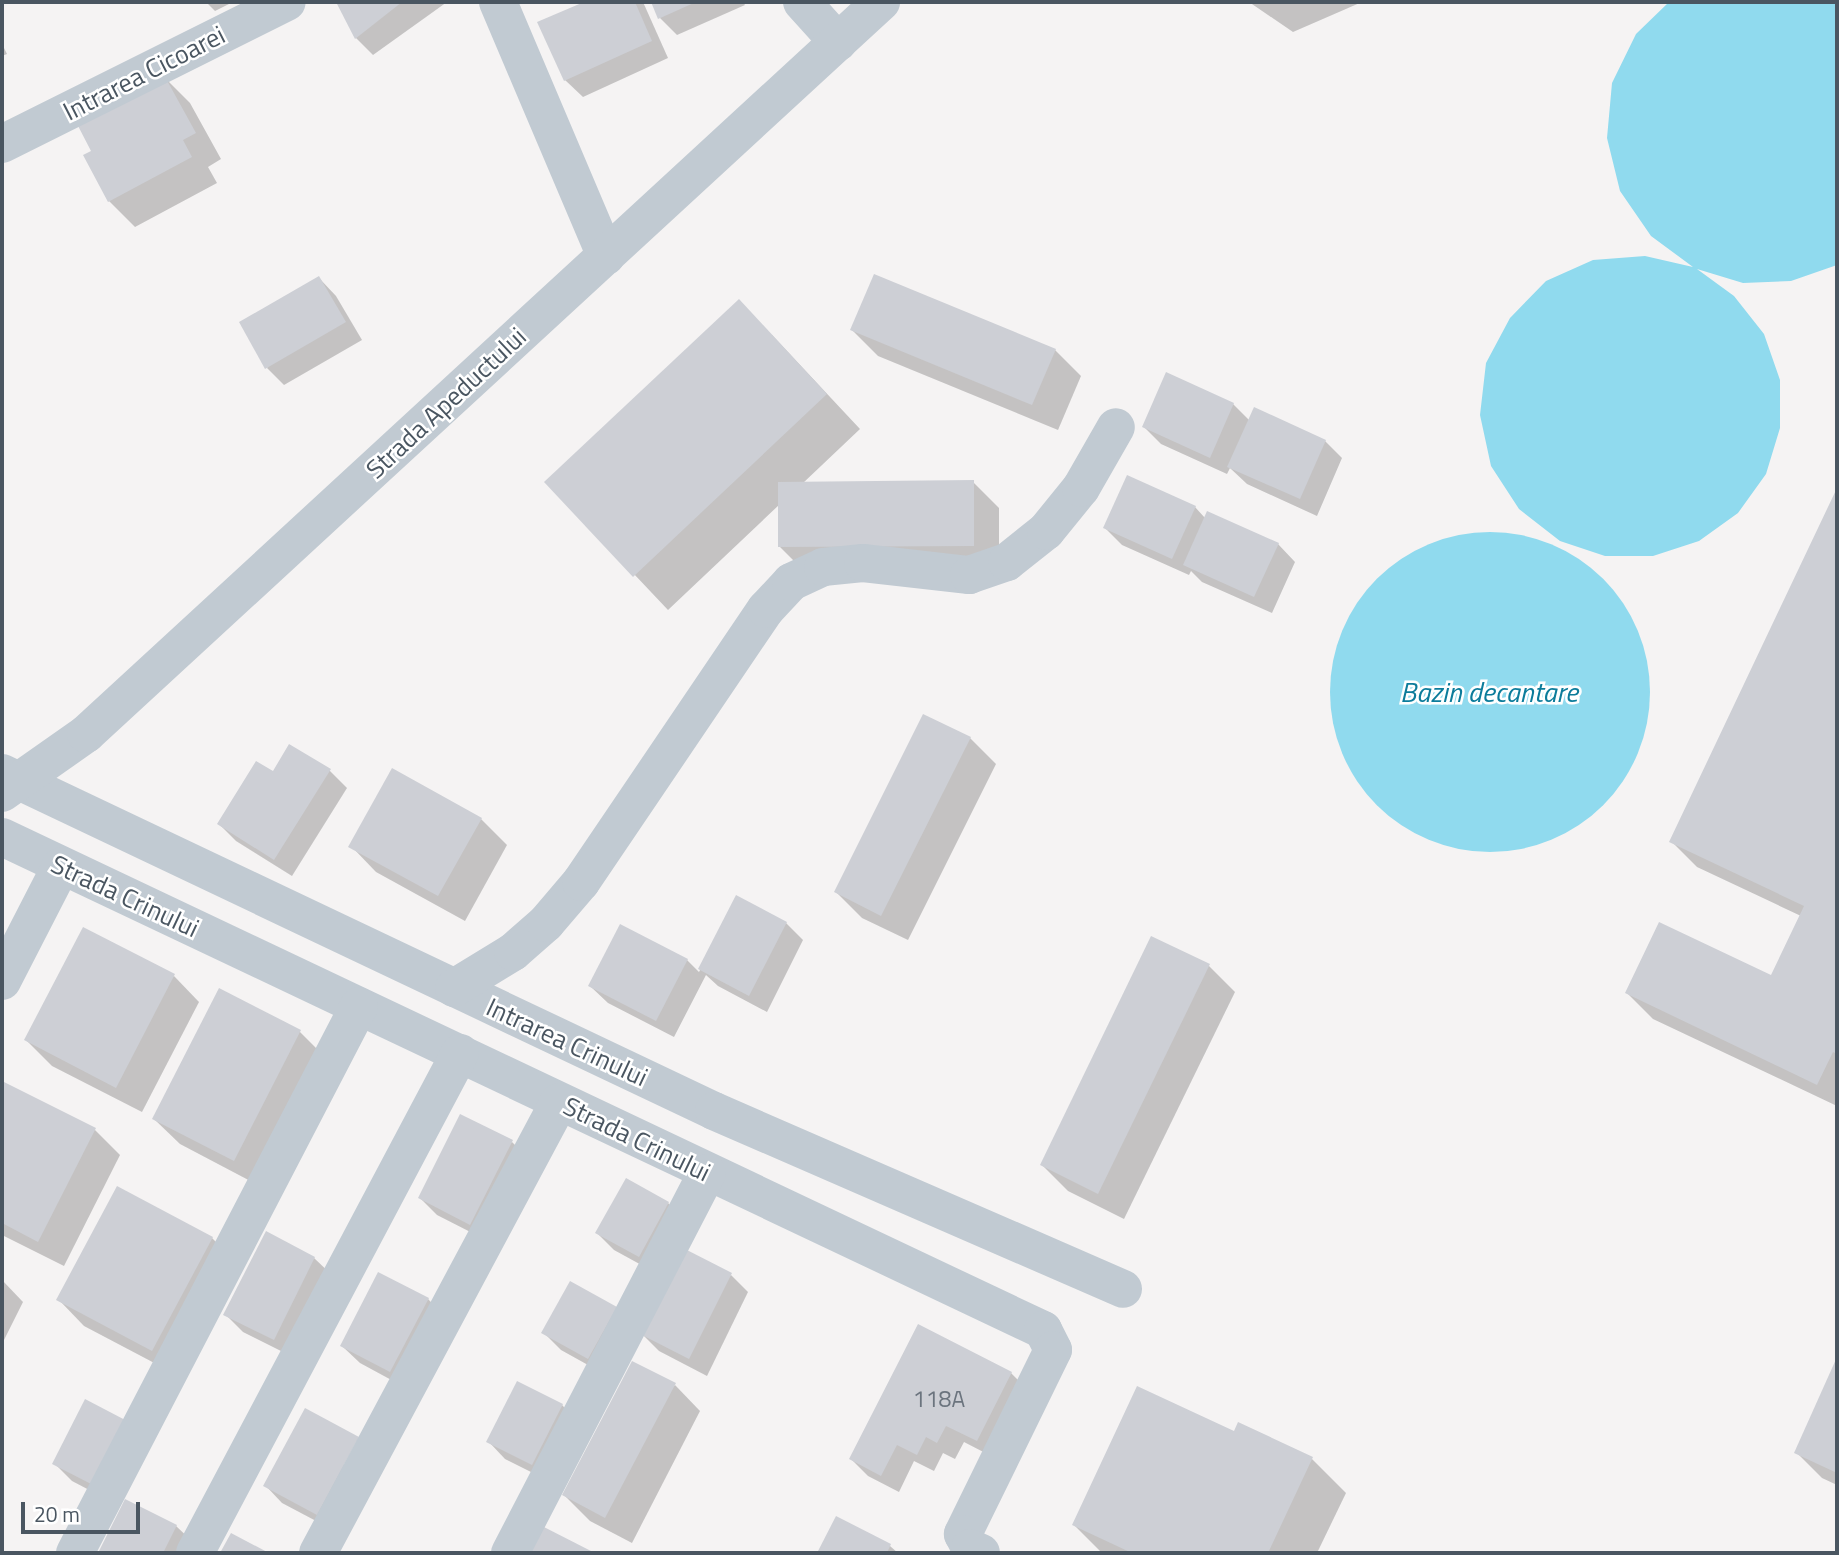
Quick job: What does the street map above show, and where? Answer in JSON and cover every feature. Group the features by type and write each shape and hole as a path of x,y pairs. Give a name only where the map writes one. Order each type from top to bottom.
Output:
{"street":[{"name":"Intrarea Cicoarei","path":"2,144 287,2"},
{"path":"498,2 606,256"},
{"path":"802,2 838,41"},
{"name":"Strada Apeductului","path":"7,782 86,734 881,2"},
{"path":"454,988 513,952 546,923 581,882 766,609 791,582 823,567 863,563 969,575 1007,562 1046,531 1081,488 1116,426"},
{"name":"Intrarea Crinului","path":"7,782 714,1111 1123,1289"},
{"name":"Strada Crinului","path":"2,837 707,1173 1043,1329 1053,1350 963,1534 970,1548 981,1553"},
{"path":"2,981 61,866"},
{"path":"75,1553 359,1006"},
{"path":"195,1553 460,1053"},
{"path":"318,1553 559,1102"},
{"path":"510,1553 707,1173"}],"water":[{"path":"1669,2 1837,2 1837,265 1791,281 1743,283 1697,269 1734,296 1764,334 1780,380 1780,428 1766,474 1738,513 1699,541 1653,556 1605,556 1560,541 1519,509 1491,466 1480,415 1486,363 1510,318 1546,281 1593,260 1645,256 1693,267 1651,236 1620,191 1607,138 1612,83 1636,34"},
{"name":"Bazin decantare","path":"1490,532 1521,535 1551,544 1592,568 1614,590 1638,631 1647,661 1650,692 1647,723 1638,753 1614,794 1592,816 1551,840 1521,849 1490,852 1459,849 1429,840 1388,816 1366,794 1342,753 1333,723 1330,692 1333,661 1342,631 1366,590 1388,568 1429,544 1459,535"}],"building":[{"path":"336,2 402,2 355,39"},
{"path":"584,2 635,2 652,41 564,81 537,22"},
{"path":"651,2 696,2 658,19"},
{"path":"164,75 196,133 183,140 192,157 108,202 83,155 91,151 76,122"},
{"path":"874,274 1056,349 1032,405 850,330"},
{"path":"319,276 346,322 265,369 239,322"},
{"path":"739,299 827,394 633,577 544,482"},
{"path":"1166,372 1234,403 1210,458 1142,427"},
{"path":"1254,407 1326,440 1300,499 1227,467"},
{"path":"1127,475 1196,506 1172,559 1103,528"},
{"path":"974,480 974,546 778,547 778,482"},
{"path":"1837,488 1837,1054 1833,1052 1817,1085 1625,993 1659,922 1771,975 1804,906 1669,842"},
{"path":"1207,511 1279,543 1254,597 1183,565"},
{"path":"923,714 971,737 881,916 834,892"},
{"path":"289,744 331,769 274,860 217,824 256,761 273,771"},
{"path":"392,768 482,818 438,896 348,847"},
{"path":"736,895 787,922 749,996 698,969"},
{"path":"620,924 688,959 656,1021 588,986"},
{"path":"83,927 175,974 116,1088 24,1040"},
{"path":"1151,936 1210,964 1098,1194 1040,1165"},
{"path":"219,988 301,1030 234,1161 152,1119"},
{"path":"2,1081 96,1128 38,1242 2,1223"},
{"path":"460,1114 513,1140 470,1225 418,1198"},
{"path":"626,1178 669,1202 639,1257 595,1233"},
{"path":"117,1186 213,1237 152,1351 56,1300"},
{"path":"266,1231 315,1257 274,1340 223,1315"},
{"path":"683,1248 732,1273 689,1359 640,1334"},
{"path":"378,1272 429,1298 390,1372 340,1346"},
{"path":"570,1281 617,1307 588,1359 541,1333"},
{"path":"918,1324 1012,1372 977,1441 946,1426 937,1443 926,1437 917,1455 897,1445 881,1476 849,1459"},
{"path":"1837,1357 1837,1473 1794,1453"},
{"path":"632,1361 676,1383 605,1518 562,1495"},
{"path":"517,1381 563,1404 532,1465 486,1442"},
{"path":"1137,1386 1234,1431 1238,1422 1313,1457 1268,1553 1132,1553 1072,1525"},
{"path":"85,1399 129,1422 97,1487 52,1464"},
{"path":"305,1408 359,1437 317,1515 263,1486"},
{"path":"125,1499 177,1525 163,1553 98,1553"},
{"path":"836,1516 891,1544 887,1553 817,1553"},
{"path":"540,1525 591,1551 590,1553 526,1553"},
{"path":"231,1533 269,1553 220,1553"}]}
